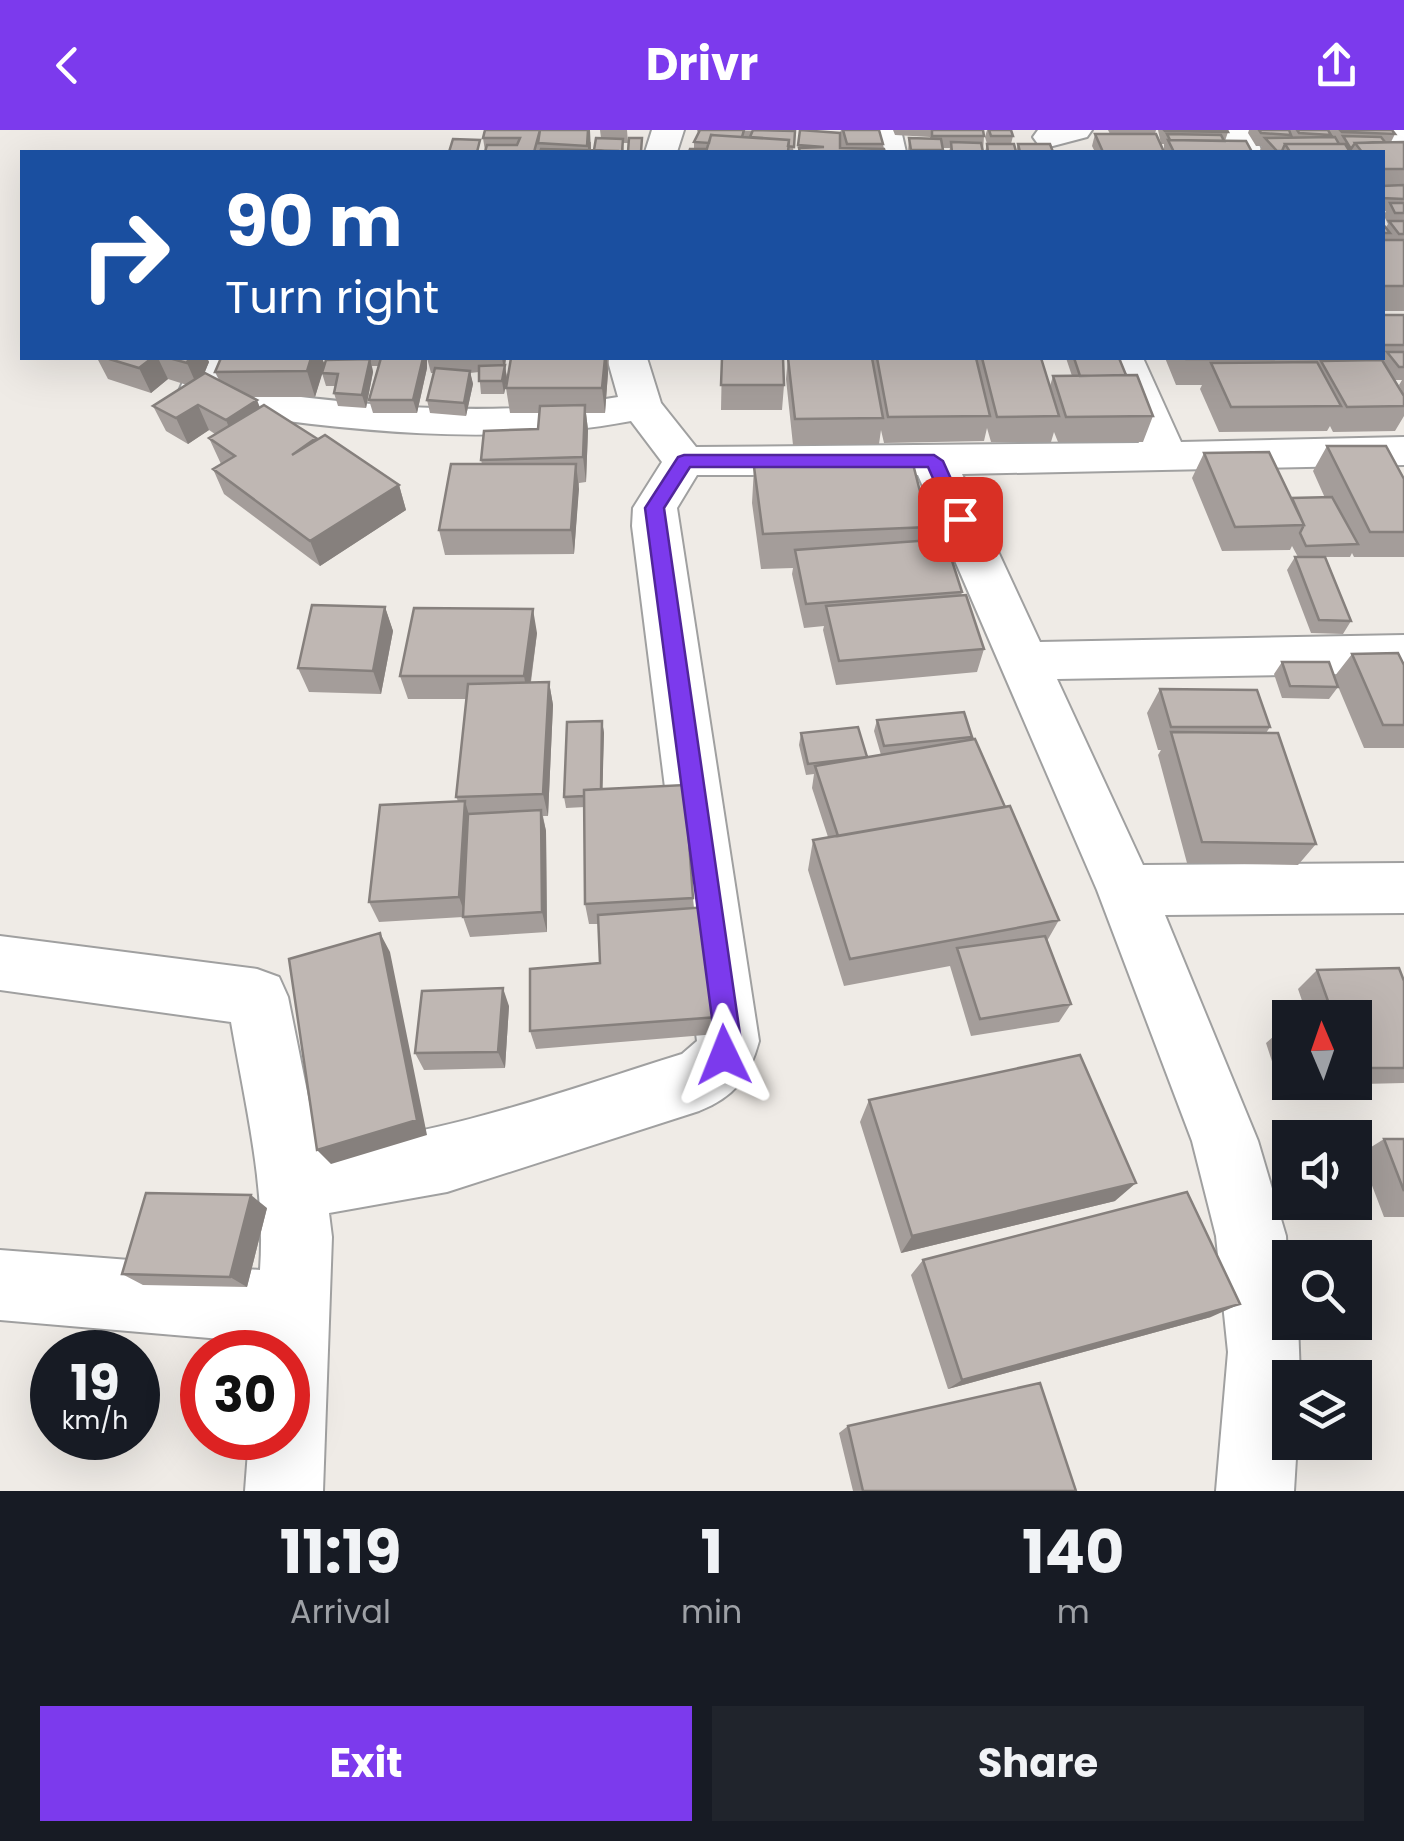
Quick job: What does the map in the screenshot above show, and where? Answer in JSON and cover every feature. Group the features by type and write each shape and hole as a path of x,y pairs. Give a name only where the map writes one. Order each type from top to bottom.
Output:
{"street":[{"path":"1390,130 1404,148"},
{"path":"212,360 199,392 204,397 340,416 432,422 538,422 594,417 641,406"},
{"path":"627,360 641,406 684,461"},
{"path":"1125,360 1166,456"},
{"path":"684,461 1166,456 1401,431"},
{"path":"292,1182 328,1181 428,1164 699,1080 716,1068 724,1055 728,1041 726,1022 655,526 655,508 662,492 684,461"},
{"path":"934,461 1126,890 1225,1141 1252,1236 1265,1352 1255,1491"},
{"path":"1021,661 1404,654"},
{"path":"1126,890 1404,888"},
{"path":"0,963 258,997 292,1182 297,1237 293,1330"},
{"path":"0,1285 294,1309"},
{"path":"284,1491 286,1460"}],"building":[{"path":"485,130 540,130 535,150 486,150 487,145 517,145 520,138 483,138"},
{"path":"540,130 588,130 587,146 538,143"},
{"path":"700,130 744,130 742,137 711,135 709,143 694,142"},
{"path":"753,130 795,131 794,147 788,146 789,140 750,137"},
{"path":"800,130 840,133 840,148 884,150 800,150 824,147 798,145"},
{"path":"843,130 879,130 883,144 847,144"},
{"path":"932,130 983,130 984,136 932,136"},
{"path":"989,130 1011,130 1013,136 991,136"},
{"path":"1227,130 1228,132 1165,131"},
{"path":"1259,130 1289,130 1291,135 1261,133"},
{"path":"1297,130 1328,130 1331,135 1299,133"},
{"path":"1392,130 1395,134 1342,132"},
{"path":"1095,134 1156,134 1163,150 1102,150"},
{"path":"1167,134 1221,135 1224,141 1170,140"},
{"path":"711,135 789,140 788,150 707,150"},
{"path":"1343,136 1381,137 1385,142 1355,143 1351,149"},
{"path":"1335,137 1339,144 1285,144 1282,150 1276,150 1265,138"},
{"path":"596,138 623,139 622,150 594,150"},
{"path":"629,138 642,138 641,150 628,150"},
{"path":"909,138 941,139 943,150 911,150"},
{"path":"453,139 480,140 478,150 450,150"},
{"path":"1168,140 1246,141 1251,150 1173,150"},
{"path":"951,142 981,143 983,150 952,150"},
{"path":"1404,142 1404,169 1385,169 1385,150 1360,150 1355,143"},
{"path":"987,144 1014,144 1016,150 988,150"},
{"path":"1018,144 1050,144 1052,150 1020,150"},
{"path":"1285,144 1345,144 1349,150 1289,150"},
{"path":"1404,185 1404,199 1385,198 1385,186"},
{"path":"1390,203 1404,203 1404,213 1395,213"},
{"path":"1389,221 1404,221 1404,234 1399,234"},
{"path":"1385,240 1404,240 1404,286 1385,286"},
{"path":"1385,315 1404,315 1404,345 1385,345"},
{"path":"1387,352 1404,352 1404,367 1399,367"},
{"path":"113,360 149,360 139,368"},
{"path":"220,360 310,360 307,371 215,372"},
{"path":"326,360 370,360 362,395 334,393 338,374 322,373"},
{"path":"380,360 423,360 413,400 369,400"},
{"path":"511,360 605,360 602,388 506,388"},
{"path":"722,360 783,360 784,385 721,385"},
{"path":"788,360 872,360 883,418 795,419"},
{"path":"877,360 976,360 990,416 888,417"},
{"path":"983,360 1042,360 1059,416 997,417"},
{"path":"1075,360 1120,360 1126,375 1080,376"},
{"path":"1382,360 1404,396 1404,406 1347,407 1321,361"},
{"path":"1317,362 1341,406 1231,407 1211,363"},
{"path":"505,365 502,381 479,381 479,366"},
{"path":"435,368 470,371 464,403 427,400"},
{"path":"205,373 257,400 226,420 198,405 176,418 153,406"},
{"path":"1137,375 1153,416 1066,417 1053,376"},
{"path":"264,405 316,438 292,455 325,435 399,485 310,541 213,469 235,456 209,438"},
{"path":"585,405 583,457 481,460 484,431 538,429 540,406"},
{"path":"1327,446 1386,446 1404,479 1404,532 1370,532"},
{"path":"1269,452 1304,525 1235,527 1204,453"},
{"path":"912,460 929,527 763,534 754,467"},
{"path":"451,464 576,464 571,530 439,530"},
{"path":"1332,497 1358,544 1306,546 1300,533 1304,525 1292,498"},
{"path":"945,539 962,592 806,604 795,550"},
{"path":"1295,557 1325,557 1351,621 1319,620"},
{"path":"966,595 984,649 839,661 826,606"},
{"path":"312,605 385,607 373,671 298,668"},
{"path":"414,608 533,609 524,676 400,676"},
{"path":"1398,653 1404,665 1404,725 1383,725 1352,654"},
{"path":"1282,662 1329,662 1338,687 1290,686"},
{"path":"549,682 543,794 456,797 468,684"},
{"path":"1160,689 1257,690 1270,727 1171,727"},
{"path":"964,712 972,737 884,746 877,720"},
{"path":"602,721 601,789 584,790 584,796 564,797 567,722"},
{"path":"858,727 867,757 808,764 801,733"},
{"path":"1171,732 1278,733 1316,844 1202,842"},
{"path":"975,739 1005,807 838,836 815,766"},
{"path":"685,785 693,898 585,904 584,790"},
{"path":"465,801 459,897 369,902 380,805"},
{"path":"1010,806 1059,920 850,959 813,840"},
{"path":"541,810 542,912 463,917 468,814"},
{"path":"707,907 718,1017 530,1031 530,969 600,963 598,915"},
{"path":"380,933 417,1120 317,1150 289,959"},
{"path":"1045,936 1071,1004 980,1019 957,948"},
{"path":"1399,968 1404,981 1404,1068 1372,1068 1372,1000 1328,1000 1317,970"},
{"path":"503,988 498,1052 415,1053 422,991"},
{"path":"1080,1055 1136,1183 912,1236 869,1100"},
{"path":"1384,1139 1404,1139 1404,1191"},
{"path":"1187,1192 1240,1304 962,1380 923,1260"},
{"path":"146,1193 251,1195 230,1277 122,1274"},
{"path":"1040,1383 1076,1491 863,1491 848,1426"}],"route":[{"path":"724,1055 728,1041 655,526 655,508 662,492 684,461 934,461 960,519"}]}
